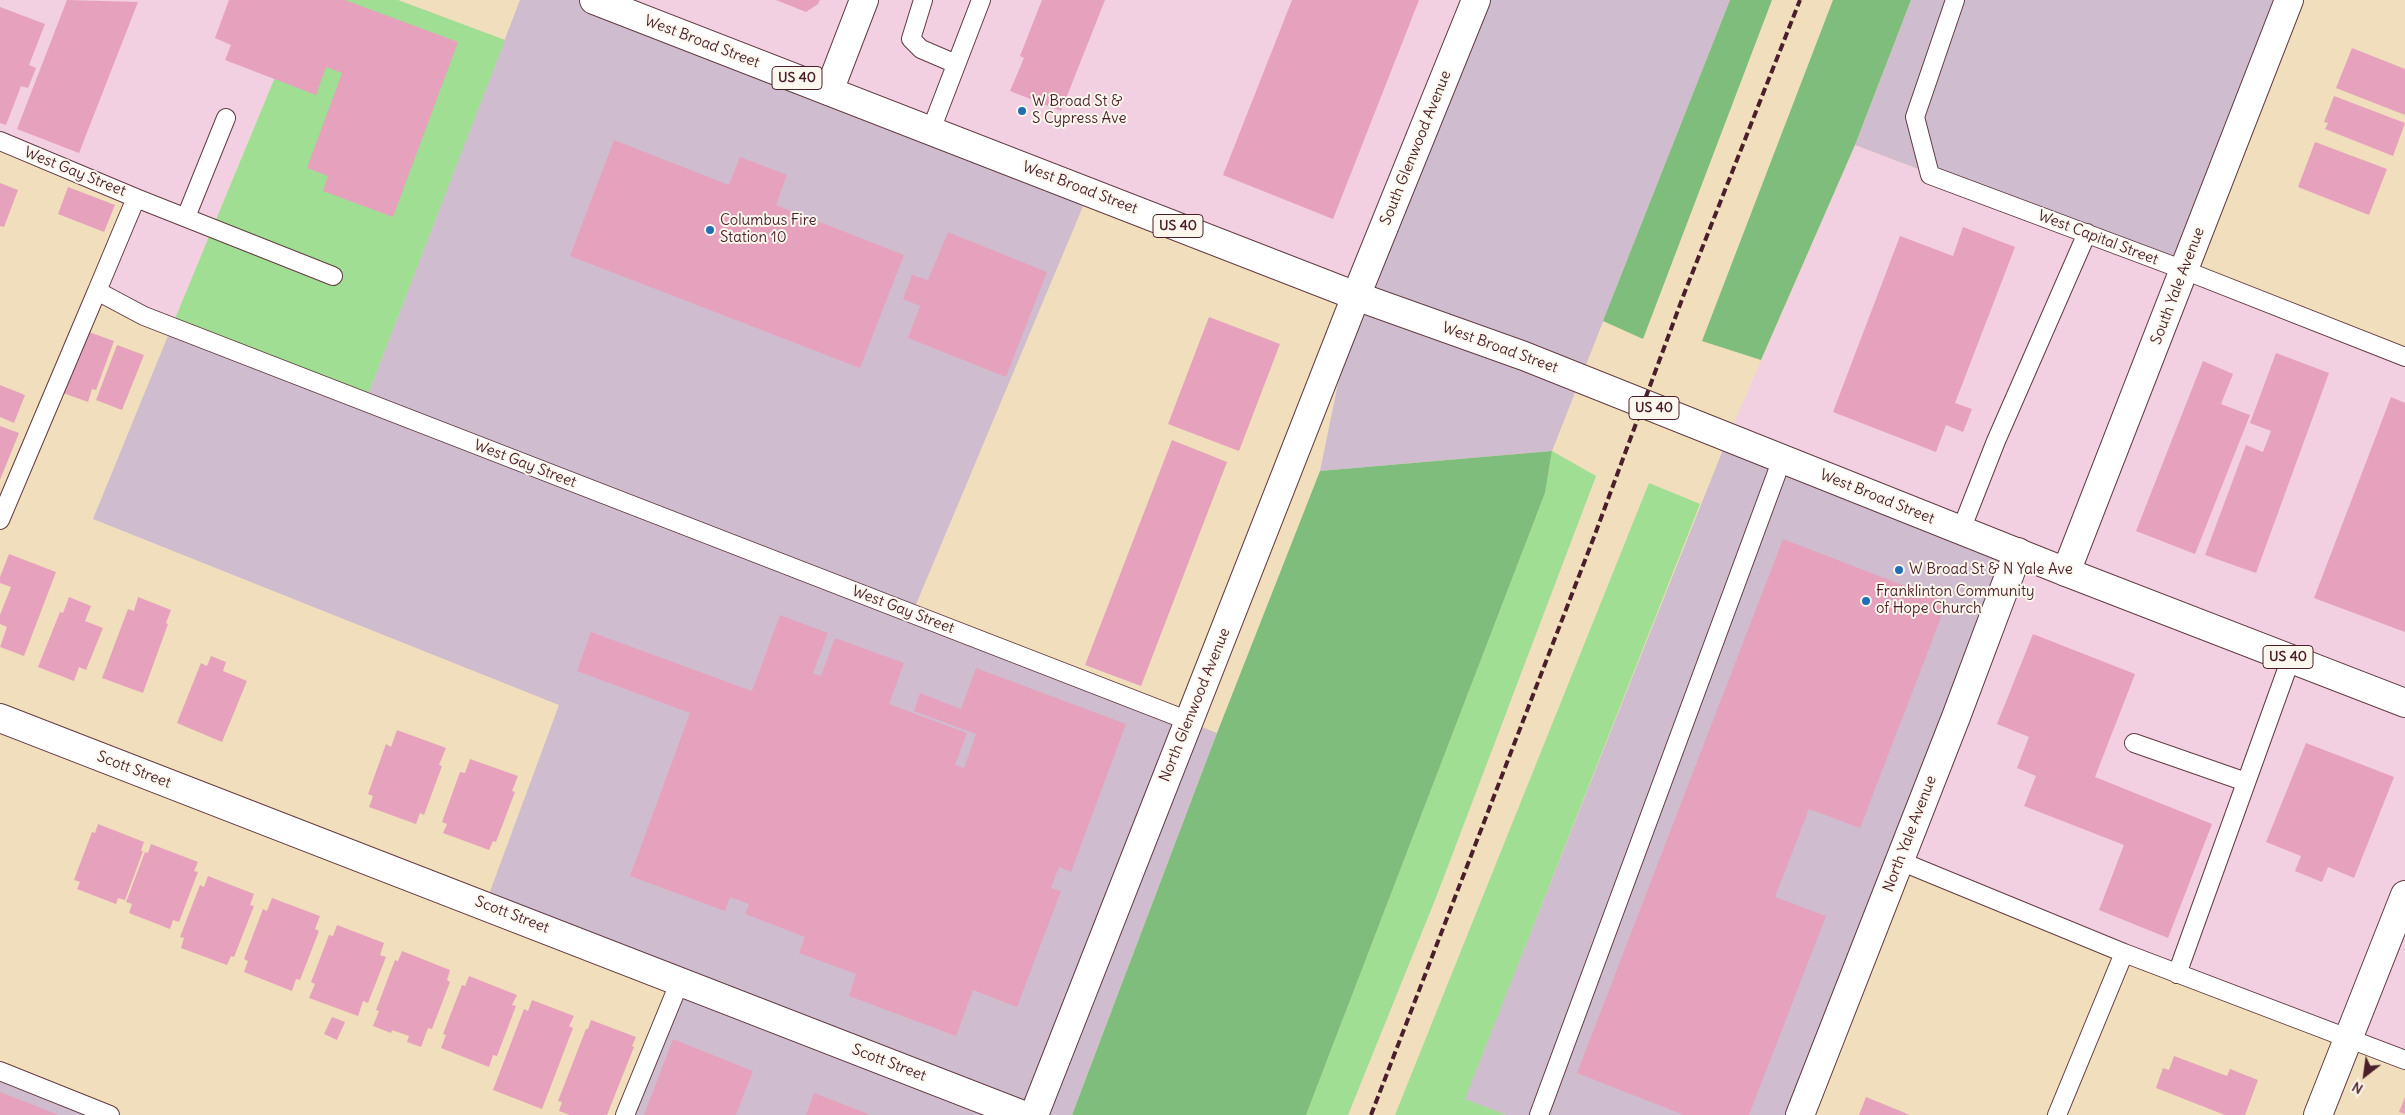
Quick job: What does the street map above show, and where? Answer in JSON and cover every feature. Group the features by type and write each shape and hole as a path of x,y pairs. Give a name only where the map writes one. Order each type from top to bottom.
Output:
{"street":[{"name":"West Broad Street","path":"594,0 1356,296 1524,356 2066,572 2405,702"},
{"path":"829,91 864,0"},
{"name":"South Glenwood Avenue","path":"1356,296 1476,0"},
{"name":"South Yale Avenue","path":"2066,572 2289,0"},
{"name":"North Glenwood Avenue","path":"1034,1115 1356,296"},
{"name":"North Yale Avenue","path":"1800,1115 1900,861 2018,552"},
{"name":"Scott Street","path":"0,718 1023,1115"},
{"path":"2318,1115 2405,895"}],"lane":[{"path":"923,0 912,38 920,49 956,64"},
{"path":"931,130 981,0"},
{"name":"West Capital Street","path":"1955,0 1915,117 1930,175 2184,270 2405,357"},
{"path":"186,217 226,118"},
{"name":"West Gay Street","path":"0,141 136,198 97,290 144,316 1189,721"},
{"path":"136,198 333,276"},
{"path":"1961,530 1996,440 2087,233"},
{"path":"0,520 97,290"},
{"path":"1539,1115 1782,459"},
{"path":"2177,974 2291,658"},
{"path":"2134,743 2246,782"},
{"path":"1900,861 2177,974 2405,1060"},
{"path":"2057,1115 2124,953"},
{"path":"625,1115 680,981"},
{"path":"0,1071 110,1115"}],"shaded area":[{"path":"0,0 307,0 172,326 97,291 136,198 0,141"},
{"path":"520,0 594,0 1089,192 912,614 1217,733 1072,1115 625,1115 680,981 485,905 559,705 93,519 172,326 365,402"},
{"path":"594,0 1476,0 1356,296"},
{"path":"1476,0 1730,0 1552,451 1320,471 1356,296"},
{"path":"1911,0 2289,0 2184,270 1855,145"},
{"path":"1855,145 2405,357 2405,1060 1900,861 1728,437"},
{"path":"1728,437 2018,552 1800,1115 1506,1115 1464,1100"},
{"path":"0,1071 110,1115 0,1115"}],"green space":[{"path":"307,0 398,0 505,40 365,402 172,326"},
{"path":"1730,0 1772,0 1643,339 1603,321"},
{"path":"1833,0 1911,0 1855,145 1761,360 1702,341"},
{"path":"1552,451 1596,476 1437,895 1348,1115 1306,1115 1545,493"},
{"path":"1552,451 1545,493 1306,1115 1072,1115 1217,733 1320,471"},
{"path":"1649,483 1700,504 1465,1099 1506,1115 1395,1115"}],"building":[{"path":"67,0 138,2 79,153 17,129"},
{"path":"229,0 345,0 458,42 393,217 323,191 328,176 307,168 342,73 326,67 316,95 225,60 231,45 215,38"},
{"path":"776,0 820,0 818,4 806,12"},
{"path":"1042,0 1105,0 1061,111 1010,91 1024,58 1020,56"},
{"path":"1292,0 1419,0 1333,219 1223,175"},
{"path":"0,7 45,24 29,65 36,68 28,88 21,86 6,125 0,123"},
{"path":"2352,48 2405,69 2405,115 2336,88"},
{"path":"2334,96 2405,123 2393,156 2325,129 2328,123 2324,122"},
{"name":"Columbus Fire Station 10","path":"614,140 729,185 740,157 787,175 776,205 904,255 860,368 570,256"},
{"path":"2315,142 2387,169 2369,215 2298,187"},
{"path":"0,183 18,190 4,227 0,226"},
{"path":"68,187 115,205 104,232 58,214"},
{"path":"1963,227 2015,247 1955,403 1972,409 1963,432 1946,425 1936,452 1833,412 1900,236 1953,256"},
{"path":"948,232 1047,272 1006,377 908,338 920,306 903,299 912,275 928,280"},
{"path":"1209,317 1280,344 1239,451 1168,424"},
{"path":"86,331 114,341 96,390 92,389 88,402 63,393"},
{"path":"117,345 144,355 122,410 96,400"},
{"path":"2276,353 2329,373 2256,573 2205,555 2246,445 2263,452 2271,431 2250,423"},
{"path":"2203,361 2233,374 2221,404 2250,415 2195,554 2136,531"},
{"path":"0,385 25,395 14,423 0,417"},
{"path":"2391,397 2405,403 2405,632 2314,598"},
{"path":"0,426 19,433 0,480"},
{"path":"1172,440 1227,462 1141,686 1085,665"},
{"path":"1783,539 1947,602 1860,828 1809,809 1775,897 1826,916 1749,1115 1684,1115 1577,1073"},
{"path":"9,554 56,572 24,656 0,647 7,627 0,624 0,615 11,587 0,583 0,577"},
{"path":"69,597 91,606 85,621 103,628 86,670 79,667 74,681 38,667 60,612 63,613"},
{"path":"138,597 171,610 166,623 168,624 143,693 102,678 128,609 134,611"},
{"path":"780,615 828,633 813,673 821,676 835,638 904,663 889,704 967,733 955,765 964,768 976,734 914,711 920,693 961,709 976,668 1126,724 1071,872 1059,867 1051,888 1061,891 1017,1007 973,990 956,1036 849,996 856,974 799,953 805,937 745,914 749,904 730,897 725,911 630,876 690,713 577,671 591,632 752,691"},
{"path":"2033,634 2135,674 2095,777 2212,824 2168,938 2099,910 2124,845 2024,806 2036,776 2017,768 2029,737 1997,724"},
{"path":"211,656 226,662 223,671 247,681 222,742 177,723 201,663 207,666"},
{"path":"397,730 446,748 439,765 442,766 424,815 420,813 416,824 369,807 373,796 368,794 386,744 391,747"},
{"path":"2306,743 2394,777 2354,878 2328,867 2322,882 2295,871 2301,856 2266,842"},
{"path":"470,759 518,776 512,791 515,792 496,842 493,841 489,850 443,833 447,824 442,822 460,772 465,773"},
{"path":"98,824 144,842 141,851 143,851 125,900 118,898 116,904 77,889 80,882 74,880 92,832 95,833"},
{"path":"151,844 198,862 194,871 198,872 179,922 173,920 170,929 129,913 132,904 126,902 145,852 148,853"},
{"path":"208,876 254,894 250,905 254,906 234,957 231,956 227,965 181,948 184,938 180,937 200,885 204,887"},
{"path":"272,898 320,916 315,929 319,931 300,980 296,979 292,991 244,972 248,961 244,959 263,909 267,911"},
{"path":"337,925 384,943 380,955 386,957 368,1003 363,1001 358,1016 309,998 315,984 311,982 329,935 333,936"},
{"path":"402,951 450,970 447,980 450,982 432,1029 428,1028 421,1047 407,1042 409,1036 392,1030 391,1033 373,1026 379,1011 376,1010 395,960 398,961"},
{"path":"469,976 517,995 512,1005 516,1006 497,1056 493,1055 489,1067 441,1048 446,1035 443,1034 462,985 465,986"},
{"path":"532,1000 574,1016 569,1026 573,1028 542,1109 493,1090 524,1009 528,1011"},
{"path":"332,1017 345,1022 337,1040 324,1034"},
{"path":"591,1020 636,1037 632,1046 634,1047 607,1115 570,1115 559,1111 562,1102 558,1101"},
{"path":"673,1039 753,1071 736,1115 644,1115"},
{"path":"2174,1056 2227,1076 2230,1069 2258,1080 2245,1115 2225,1115 2156,1088 2163,1068 2169,1070"},
{"path":"0,1092 59,1115 0,1115"},
{"path":"814,1093 871,1115 806,1115"},
{"path":"1866,1097 1910,1115 1859,1115"},
{"path":"2405,1097 2405,1114 2399,1112"}],"railway":[{"path":"1371,1115 1594,537 1684,294 1800,0"}],"place":[{"name":"W Broad St & S Cypress Ave","path":"1022,111"},
{"name":"Columbus Fire Station 10","path":"710,230"},
{"name":"W Broad St & N Yale Ave","path":"1899,570"},
{"name":"Franklinton Community of Hope Church","path":"1866,601"}]}
